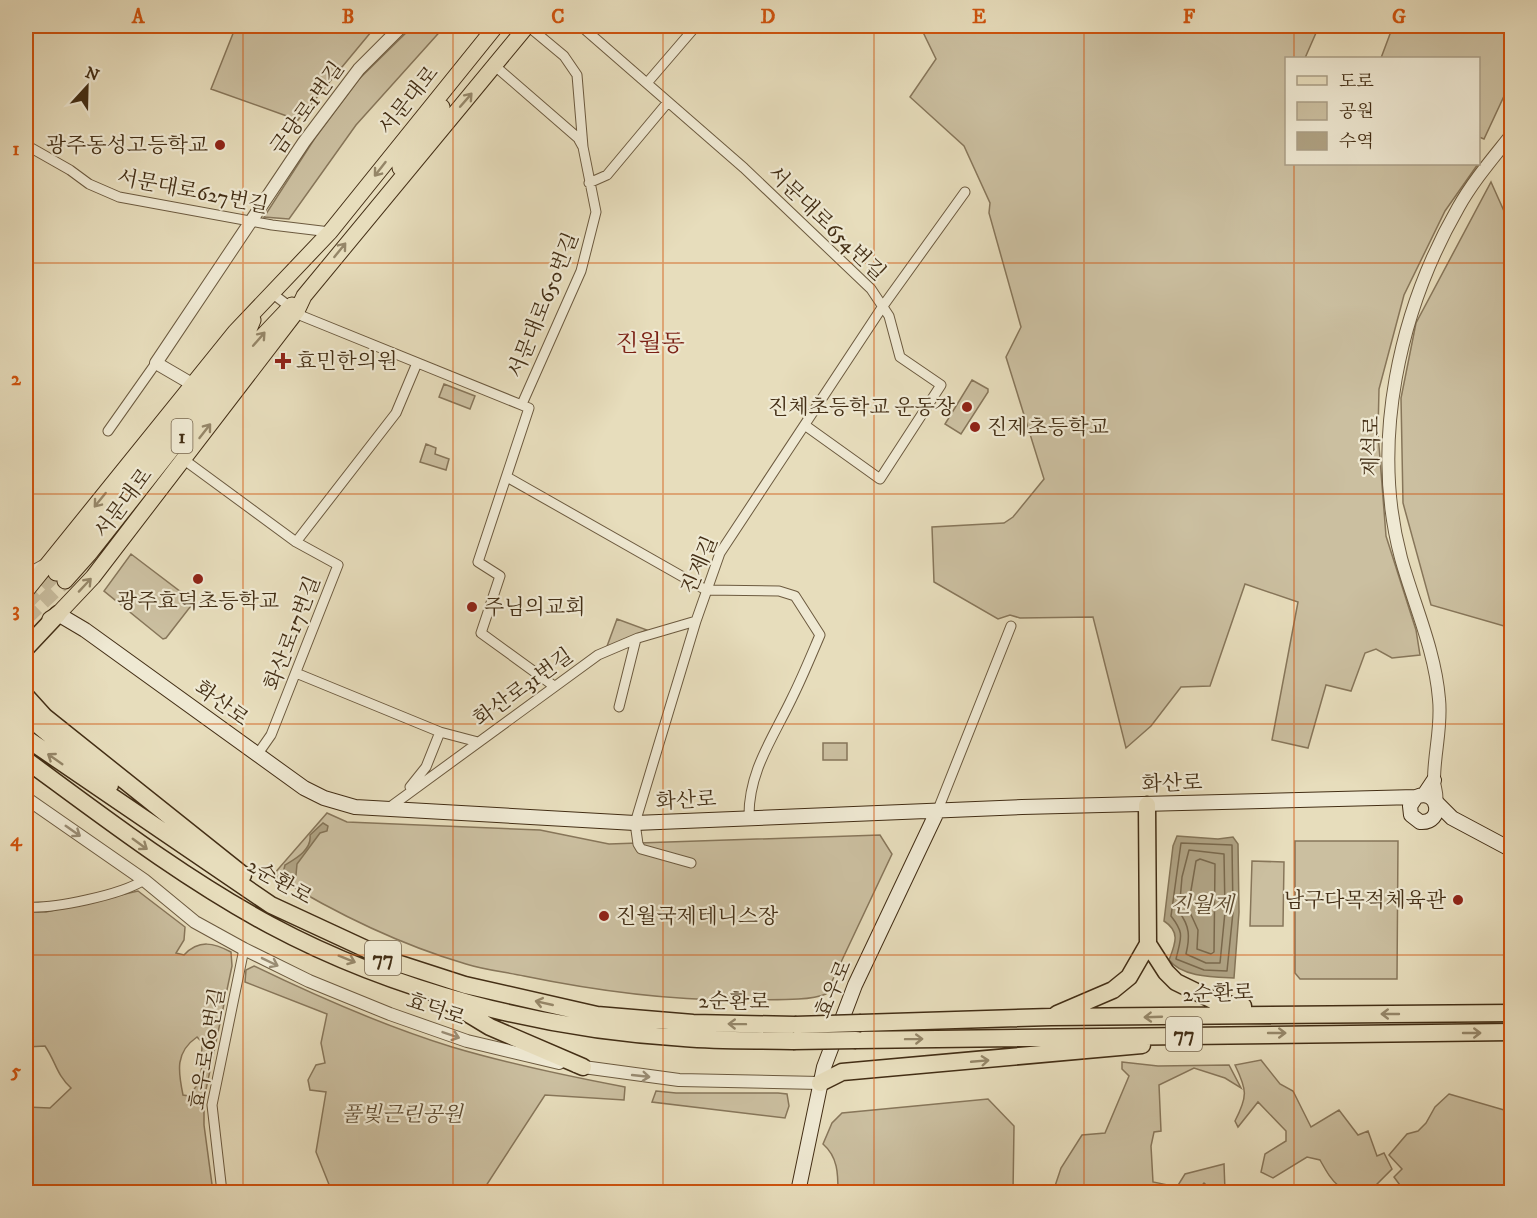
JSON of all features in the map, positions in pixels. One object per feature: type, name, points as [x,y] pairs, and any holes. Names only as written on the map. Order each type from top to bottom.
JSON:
[{"type":"highway","points":[[26,648],[58,614]]},
{"type":"highway","points":[[26,696],[32,713],[186,850]]},
{"type":"highway","points":[[32,713],[208,849],[333,936]]},
{"type":"highway","name":"2순환로","points":[[26,738],[186,850],[271,905],[333,936],[394,962],[465,985],[597,1015],[855,1040],[1512,1032]]},
{"type":"highway","name":"2순환로","points":[[26,760],[146,849],[271,925],[328,952],[428,990],[539,1019],[613,1031],[684,1038],[794,1033],[861,1023],[1051,1017],[1132,1018],[1300,1013],[1512,1013]]},
{"type":"highway","points":[[1147,805],[1149,946],[1166,972],[1176,982],[1220,1004],[1300,1013]]},
{"type":"highway","points":[[1051,1017],[1113,990],[1128,977],[1149,946]]},
{"type":"highway","points":[[428,990],[490,1026],[583,1067]]},
{"type":"highway","points":[[820,1083],[842,1072],[1036,1056],[1236,1034]]},
{"type":"main road","name":"서문대로","points":[[57,571],[192,384],[235,332],[330,232],[499,26]]},
{"type":"main road","points":[[400,177],[400,161],[499,26]]},
{"type":"main road","name":"서문대로","points":[[26,637],[58,614],[93,577],[304,296],[527,26]]},
{"type":"main road","name":"서문대로","points":[[57,571],[215,377],[248,332],[258,309]]},
{"type":"main road","name":"서문대로","points":[[26,591],[96,545],[254,345],[294,309]]},
{"type":"main road","name":"화산로","points":[[58,614],[85,630],[303,787],[324,798],[355,807],[635,823],[1357,796],[1421,801]]},
{"type":"main road","points":[[1434,780],[1421,801],[1416,820],[1430,821],[1493,841]]},
{"type":"main road","points":[[1421,801],[1436,815],[1430,821]]},
{"type":"main road","points":[[1421,801],[1512,850]]},
{"type":"main road","name":"효우로","points":[[798,1192],[820,1083],[855,985],[937,812]]},
{"type":"street","name":"금당로1번길","points":[[156,363],[253,222],[304,142],[352,78],[402,26]]},
{"type":"street","name":"서문대로650번길","points":[[522,404],[581,271],[596,212],[583,147],[579,81],[575,69],[564,56],[527,26]]},
{"type":"street","name":"서문대로654번길","points":[[581,26],[744,168],[871,288],[890,316],[900,357],[941,385],[880,480],[806,426]]},
{"type":"street","points":[[647,83],[696,26]]},
{"type":"street","points":[[495,66],[578,138],[583,147]]},
{"type":"street","points":[[590,183],[607,175],[668,102]]},
{"type":"street","name":"제석로","points":[[1434,780],[1440,727],[1439,698],[1432,655],[1394,531],[1389,466],[1393,390],[1409,322],[1446,231],[1471,187],[1512,134]]},
{"type":"street","name":"서문대로627번길","points":[[26,145],[70,170],[88,184],[119,197],[253,222],[330,232]]},
{"type":"street","name":"진제길","points":[[635,823],[696,621],[724,545],[806,426],[884,306],[965,192]]},
{"type":"street","points":[[273,294],[294,309],[417,363],[530,408],[478,562],[500,576],[481,633],[554,686]]},
{"type":"street","points":[[108,431],[156,363],[192,384]]},
{"type":"street","name":"화산로17번길","points":[[296,542],[396,413],[417,363]]},
{"type":"street","name":"화산로17번길","points":[[183,459],[296,542],[338,565],[271,735],[257,755]]},
{"type":"street","points":[[507,477],[706,590],[787,592],[795,596],[820,635],[792,699],[761,758],[748,798],[749,818]]},
{"type":"street","points":[[26,574],[57,571]]},
{"type":"street","name":"화산로31번길","points":[[386,810],[598,655],[636,639],[696,621]]},
{"type":"street","points":[[937,812],[1011,626]]},
{"type":"street","points":[[619,707],[636,639]]},
{"type":"street","points":[[296,673],[440,732],[478,742]]},
{"type":"street","points":[[401,798],[426,767],[440,732]]},
{"type":"street","name":"효덕로","points":[[26,798],[144,880],[195,922],[309,981],[456,1037],[583,1067],[679,1080],[820,1083]]},
{"type":"street","points":[[635,823],[641,849],[691,862]]},
{"type":"street","points":[[26,907],[51,906],[125,890],[144,880]]},
{"type":"street","name":"효우로60번길","points":[[222,1192],[212,1105],[244,949]]},
{"type":"green space","points":[[236,26],[376,26],[298,120],[211,89]]},
{"type":"green space","points":[[413,26],[445,26],[356,125],[289,219],[264,217],[315,138],[359,79]]},
{"type":"green space","points":[[920,26],[1319,26],[1305,57],[1285,57],[1285,165],[1477,165],[1445,211],[1404,295],[1379,389],[1378,433],[1386,536],[1416,630],[1420,655],[1392,658],[1376,649],[1365,653],[1351,691],[1326,685],[1308,748],[1272,740],[1298,602],[1245,584],[1210,686],[1181,687],[1151,726],[1126,748],[1093,617],[1020,618],[1010,615],[998,619],[934,582],[932,527],[1004,523],[1013,517],[1044,479],[1006,357],[1021,327],[989,213],[990,203],[964,146],[910,97],[936,59]]},
{"type":"green space","points":[[1393,26],[1488,26],[1511,36],[1511,81],[1484,139],[1480,137],[1480,57],[1381,57]]},
{"type":"green space","points":[[1491,182],[1512,229],[1511,628],[1431,605],[1403,503],[1401,398],[1416,323]]},
{"type":"green space","name":"진체초등학교 운동장","points":[[972,380],[988,389],[988,392],[961,434],[945,424]]},
{"type":"green space","points":[[444,384],[475,396],[470,409],[439,397]]},
{"type":"green space","points":[[426,444],[436,448],[435,454],[449,459],[446,470],[420,462]]},
{"type":"green space","points":[[131,554],[194,602],[166,638],[163,639],[104,591]]},
{"type":"green space","points":[[617,619],[647,630],[606,649]]},
{"type":"green space","points":[[823,743],[847,743],[847,760],[823,760]]},
{"type":"green space","name":"진월국제테니스장","points":[[327,813],[347,822],[540,830],[609,844],[880,835],[892,854],[826,994],[786,1000],[661,997],[579,986],[466,964],[416,947],[366,926],[273,875]]},
{"type":"green space","points":[[1295,841],[1398,841],[1397,979],[1300,979],[1295,973]]},
{"type":"green space","points":[[1252,861],[1284,862],[1283,926],[1250,926]]},
{"type":"green space","points":[[138,891],[185,927],[184,940],[176,953],[184,955],[195,947],[207,944],[219,946],[231,952],[232,966],[204,1099],[204,1125],[213,1192],[26,1192],[27,1107],[50,1108],[71,1088],[62,1078],[45,1046],[26,1047],[26,915],[28,911],[46,912]],"holes":[[[197,1037],[202,1042],[201,1080],[189,1096],[183,1095],[179,1070],[182,1056],[185,1049]]]},
{"type":"green space","name":"풀빛근린공원","points":[[254,966],[302,989],[427,1039],[516,1064],[625,1087],[624,1100],[545,1095],[482,1192],[332,1192],[316,1152],[326,1092],[310,1090],[308,1080],[316,1065],[325,1063],[321,1043],[327,1014],[245,982],[246,970]]},
{"type":"green space","points":[[1261,1060],[1280,1084],[1293,1091],[1311,1127],[1339,1110],[1358,1135],[1368,1131],[1377,1156],[1384,1153],[1392,1169],[1369,1192],[1351,1191],[1338,1186],[1320,1160],[1307,1157],[1273,1178],[1261,1172],[1265,1154],[1286,1141],[1286,1131],[1258,1102],[1238,1127],[1235,1121],[1244,1099],[1244,1087],[1235,1065]]},
{"type":"green space","points":[[1122,1062],[1158,1066],[1229,1065],[1241,1088],[1225,1078],[1194,1068],[1159,1085],[1161,1131],[1154,1132],[1151,1146],[1153,1182],[1177,1187],[1185,1174],[1224,1164],[1225,1191],[1214,1192],[1204,1183],[1196,1192],[1053,1192],[1061,1168],[1082,1135],[1105,1133],[1129,1076],[1122,1069]]},
{"type":"green space","points":[[656,1091],[787,1094],[789,1106],[785,1118],[652,1102]]},
{"type":"green space","points":[[1449,1094],[1504,1110],[1511,1109],[1511,1192],[1405,1192],[1394,1177],[1402,1169],[1389,1155],[1407,1134],[1418,1131],[1426,1123],[1435,1107]]},
{"type":"green space","points":[[988,1099],[1014,1126],[1013,1192],[838,1192],[834,1160],[823,1144],[832,1123],[842,1113]]},
{"type":"water","points":[[323,823],[328,826],[327,831],[320,833],[297,864],[296,875],[287,876],[283,873],[285,865],[306,850],[310,835]]},
{"type":"water","name":"진월제","points":[[1177,836],[1218,839],[1233,837],[1238,844],[1239,912],[1234,978],[1190,973],[1175,966],[1169,960],[1175,944],[1175,934],[1164,921],[1173,846]]},
{"type":"tunnel","points":[[26,603],[56,573]]},
{"type":"tunnel","points":[[26,618],[65,581]]},
{"type":"place","name":"광주동성고등학교","points":[[220,145]]},
{"type":"place","name":"효민한의원","points":[[283,361]]},
{"type":"place","name":"진체초등학교 운동장","points":[[967,407]]},
{"type":"place","name":"진제초등학교","points":[[975,427]]},
{"type":"place","name":"광주효덕초등학교","points":[[198,579]]},
{"type":"place","name":"주님의교회","points":[[472,607]]},
{"type":"place","name":"남구다목적체육관","points":[[1458,900]]},
{"type":"place","name":"진월국제테니스장","points":[[604,916]]},
{"type":"district","name":"진월동","points":[[650,343]]}]
